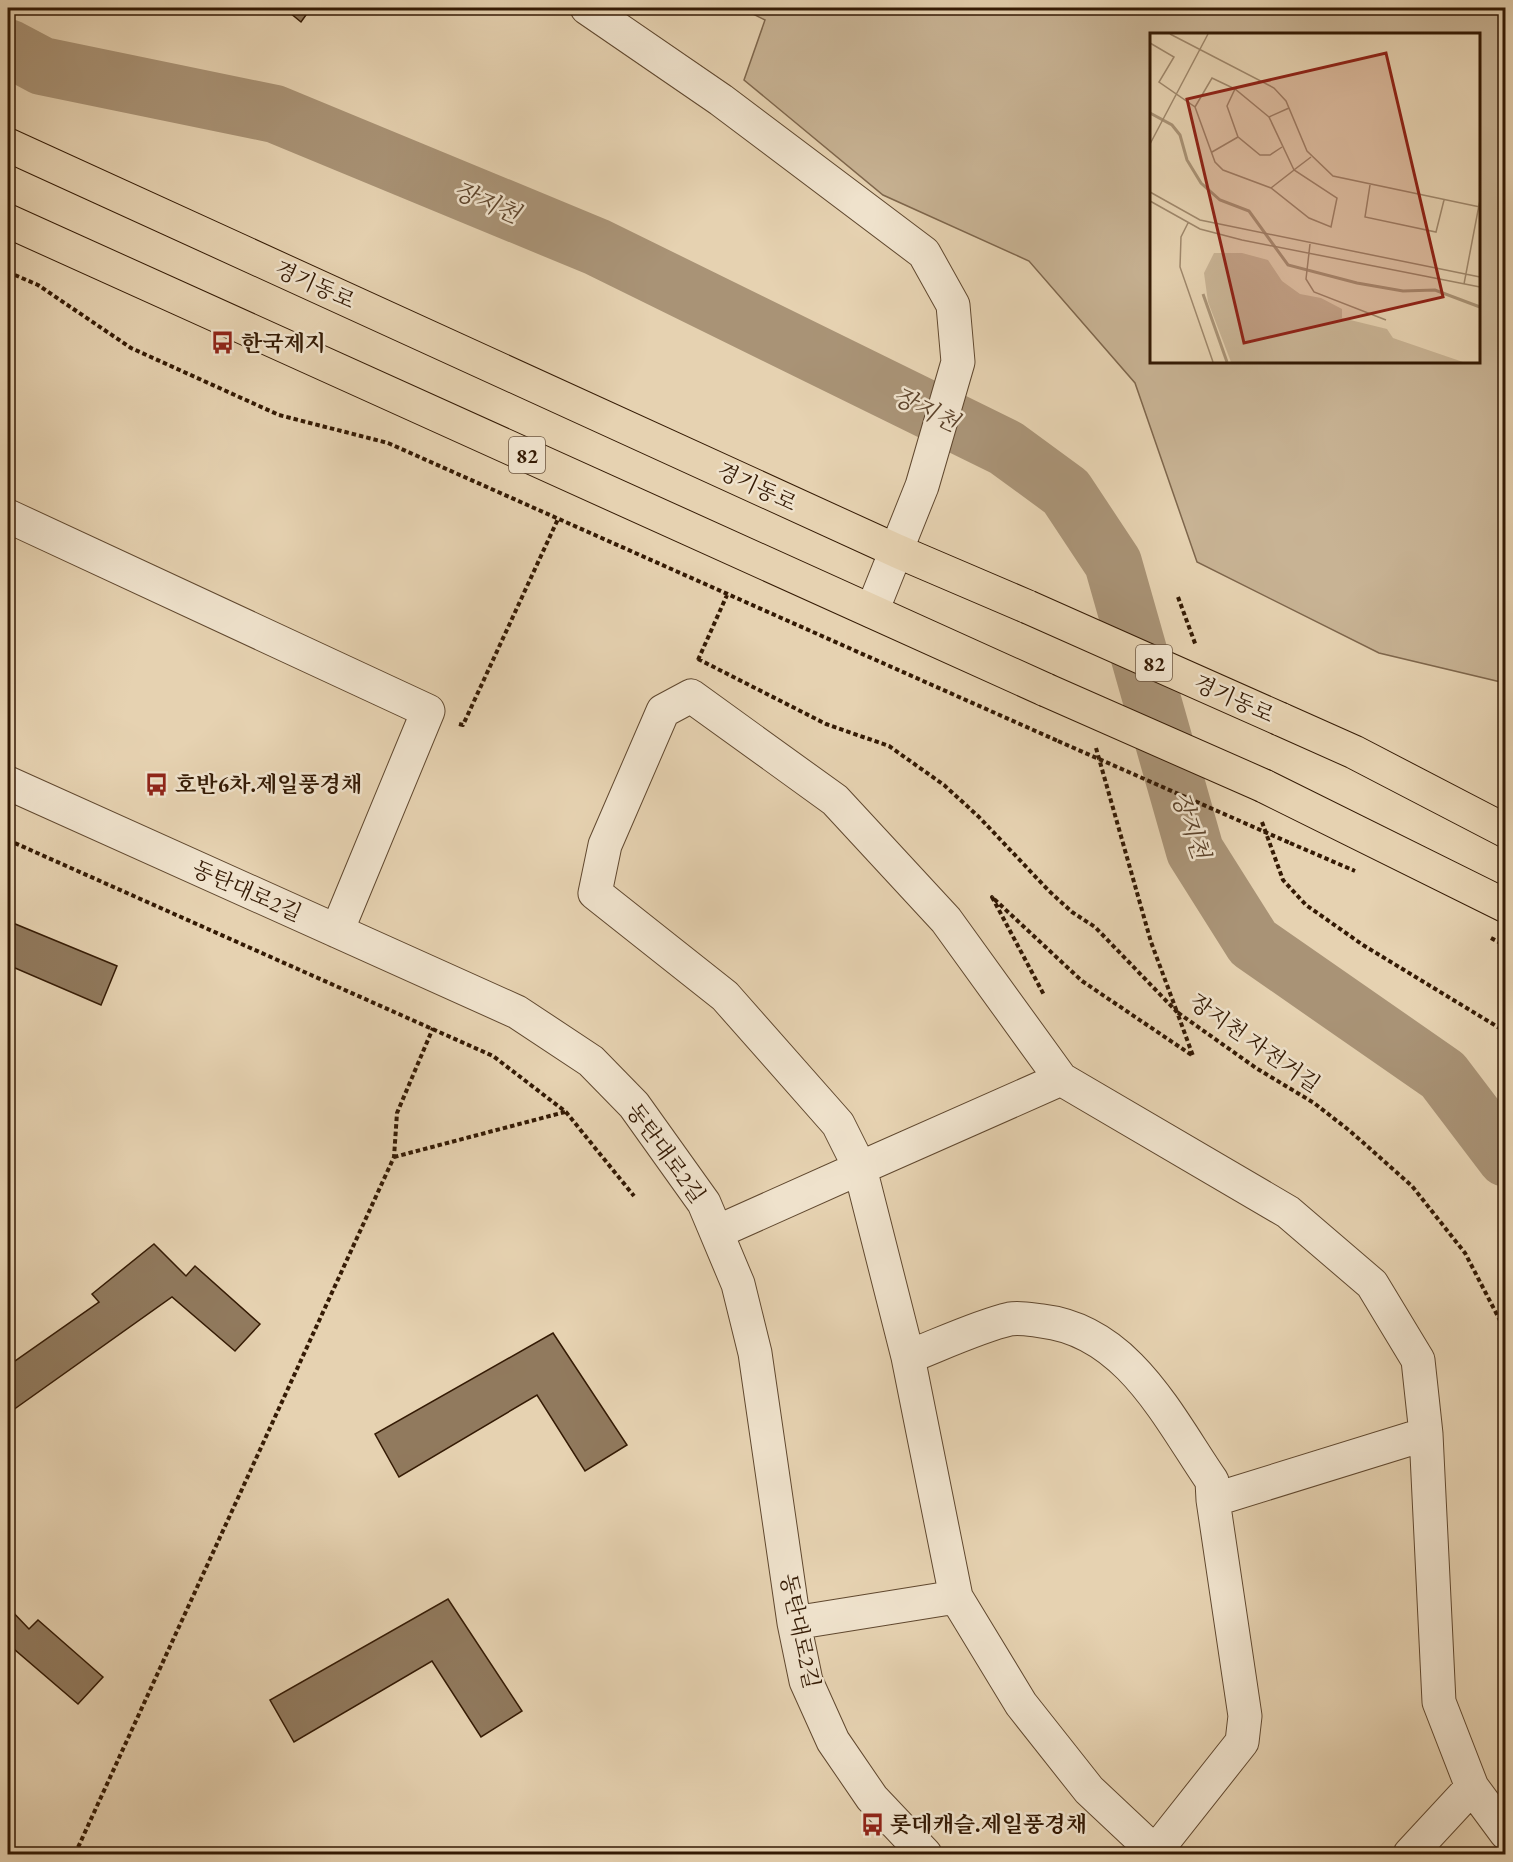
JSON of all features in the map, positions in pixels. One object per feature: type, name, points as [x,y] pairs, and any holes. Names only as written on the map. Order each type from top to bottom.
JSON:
[{"type":"main road","name":"경기동로","points":[[8,146],[897,551],[1353,752],[1506,831]]},
{"type":"main road","name":"82","points":[[8,220],[1046,690],[1264,786],[1506,906]]},
{"type":"street","points":[[587,8],[721,100],[924,253],[953,305],[958,362],[922,486],[872,611]]},
{"type":"street","points":[[8,516],[428,711],[337,931]]},
{"type":"street","points":[[908,1357],[1012,1318],[1050,1322],[1084,1332],[1116,1352],[1142,1378],[1212,1481],[1245,1716],[1242,1742],[1156,1853],[1089,1790],[1028,1712],[956,1597],[908,1357],[860,1168],[838,1124],[725,996],[595,893],[605,845],[663,711],[691,696],[835,800],[946,920],[1061,1079],[1288,1212],[1372,1284],[1418,1360],[1426,1434],[1439,1702],[1472,1786],[1506,1833]]},
{"type":"street","name":"동탄대로2길","points":[[8,783],[517,1012],[591,1061],[634,1105],[704,1203],[738,1284],[755,1353],[794,1623],[806,1681],[833,1741],[872,1798],[925,1854]]},
{"type":"street","points":[[717,1232],[1061,1079]]},
{"type":"street","points":[[1213,1500],[1426,1434]]},
{"type":"street","points":[[794,1623],[956,1597]]},
{"type":"street","points":[[1410,1854],[1472,1786]]},
{"type":"path","points":[[8,272],[38,285],[131,348],[279,415],[388,443],[1290,843]]},
{"type":"path","points":[[428,711],[463,725],[558,519]]},
{"type":"path","points":[[727,594],[698,659],[826,724],[889,746],[944,785],[979,817],[1049,891],[1072,912],[1095,927],[1177,1012],[1193,1056],[1082,981],[992,897],[1046,999]]},
{"type":"path","name":"장지천 자전거길","points":[[1094,741],[1151,942],[1177,1012],[1256,1068],[1323,1110],[1412,1186],[1465,1253],[1506,1332]]},
{"type":"path","points":[[8,840],[493,1056],[566,1112],[634,1196]]},
{"type":"path","points":[[75,1854],[394,1157],[397,1113],[433,1028]]},
{"type":"path","points":[[394,1157],[566,1112]]},
{"type":"shaded area","points":[[741,8],[1505,8],[1505,683],[1379,653],[1197,562],[1135,383],[1029,261],[883,195],[744,80],[765,20]]},
{"type":"building","points":[[284,8],[311,8],[301,22]]},
{"type":"building","points":[[8,921],[117,966],[101,1005],[8,965]]},
{"type":"building","points":[[154,1244],[186,1276],[195,1266],[260,1324],[235,1351],[172,1297],[13,1410],[8,1403],[8,1366],[99,1302],[92,1294]]},
{"type":"building","points":[[553,1333],[627,1445],[585,1471],[537,1395],[399,1477],[375,1434]]},
{"type":"building","points":[[448,1599],[522,1711],[481,1737],[432,1661],[294,1742],[270,1700]]},
{"type":"building","points":[[8,1607],[29,1629],[38,1620],[103,1677],[78,1704],[15,1650],[8,1655]]},
{"type":"waterway","name":"장지천","points":[[8,48],[42,66],[275,114],[597,247],[1006,448],[1066,492],[1113,563],[1195,851],[1253,943],[1443,1075],[1506,1158]]},
{"type":"place","name":"한국제지","points":[[223,343]]},
{"type":"place","name":"호반6차.제일풍경채","points":[[157,784]]},
{"type":"place","name":"롯데캐슬.제일풍경채","points":[[872,1824]]}]
